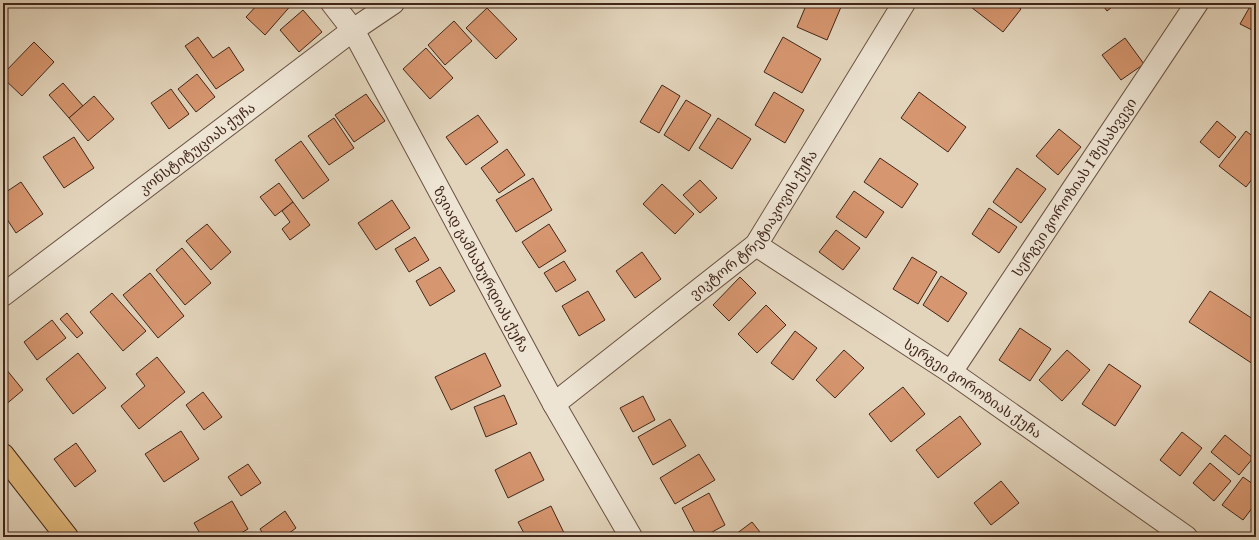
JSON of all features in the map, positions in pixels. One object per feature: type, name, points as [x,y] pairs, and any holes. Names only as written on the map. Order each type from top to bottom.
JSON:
[{"type":"main road","points":[[3,456],[66,537]]},
{"type":"street","name":"ზვიად გამსახურდიას ქუჩა","points":[[332,3],[353,30],[554,404],[631,537]]},
{"type":"street","name":"კონსტიტუციას ქუჩა","points":[[3,295],[353,30],[393,3]]},
{"type":"street","name":"ვიკტორ ტრეტიაკოვის ქუჩა","points":[[554,404],[756,245],[904,3]]},
{"type":"street","name":"სერგეი გოროზიას I შესახვევი","points":[[951,372],[1197,3]]},
{"type":"street","name":"სერგეი გოროზიას ქუჩა","points":[[756,245],[951,372],[1186,537]]},
{"type":"building","points":[[259,3],[293,3],[265,35],[246,17]]},
{"type":"building","points":[[807,3],[830,3],[841,7],[827,40],[797,27]]},
{"type":"building","points":[[974,3],[1013,3],[1021,9],[1003,32],[971,7]]},
{"type":"building","points":[[1101,3],[1117,3],[1107,11]]},
{"type":"building","points":[[1252,3],[1256,3],[1256,32],[1240,24]]},
{"type":"building","points":[[487,8],[517,39],[496,59],[466,28]]},
{"type":"building","points":[[303,10],[322,32],[299,52],[280,30]]},
{"type":"building","points":[[454,21],[472,41],[445,65],[428,45]]},
{"type":"building","points":[[198,37],[213,58],[229,47],[244,70],[216,89],[185,46]]},
{"type":"building","points":[[783,37],[821,59],[802,93],[764,72]]},
{"type":"building","points":[[1125,38],[1144,64],[1121,80],[1102,55]]},
{"type":"building","points":[[34,42],[54,62],[22,96],[3,78],[3,74]]},
{"type":"building","points":[[426,48],[453,78],[430,99],[403,69]]},
{"type":"building","points":[[197,74],[215,97],[196,112],[178,89]]},
{"type":"building","points":[[63,83],[83,106],[69,118],[49,95]]},
{"type":"building","points":[[662,85],[680,96],[659,133],[640,122]]},
{"type":"building","points":[[171,89],[189,114],[169,129],[151,103]]},
{"type":"building","points":[[774,92],[804,110],[785,143],[755,125]]},
{"type":"building","points":[[919,92],[966,127],[948,152],[901,118]]},
{"type":"building","points":[[366,94],[385,121],[354,142],[335,115]]},
{"type":"building","points":[[94,96],[114,119],[88,141],[69,118]]},
{"type":"building","points":[[686,100],[711,115],[689,151],[664,135]]},
{"type":"building","points":[[478,115],[498,142],[466,165],[446,137]]},
{"type":"building","points":[[334,118],[354,148],[329,165],[308,136]]},
{"type":"building","points":[[718,118],[751,139],[732,169],[699,148]]},
{"type":"building","points":[[1217,121],[1236,137],[1219,158],[1200,142]]},
{"type":"building","points":[[1059,129],[1081,147],[1058,175],[1036,156]]},
{"type":"building","points":[[1246,131],[1256,139],[1256,174],[1246,187],[1219,166]]},
{"type":"building","points":[[74,137],[94,168],[64,188],[43,157]]},
{"type":"building","points":[[301,141],[329,180],[303,199],[275,160]]},
{"type":"building","points":[[507,149],[525,175],[499,193],[481,168]]},
{"type":"building","points":[[880,158],[918,184],[902,208],[864,182]]},
{"type":"building","points":[[1017,168],[1046,189],[1021,223],[993,202]]},
{"type":"building","points":[[533,178],[552,210],[516,232],[496,200]]},
{"type":"building","points":[[700,180],[717,198],[700,213],[683,195]]},
{"type":"building","points":[[21,182],[43,214],[16,233],[3,213],[3,194]]},
{"type":"building","points":[[279,183],[293,202],[275,216],[260,197]]},
{"type":"building","points":[[662,184],[694,214],[675,234],[643,204]]},
{"type":"building","points":[[854,191],[884,212],[866,238],[836,217]]},
{"type":"building","points":[[392,200],[410,228],[376,250],[358,223]]},
{"type":"building","points":[[293,202],[310,225],[290,240],[282,229],[290,222],[282,211]]},
{"type":"building","points":[[989,208],[1017,227],[999,253],[972,234]]},
{"type":"building","points":[[207,224],[231,252],[211,270],[186,241]]},
{"type":"building","points":[[549,224],[566,251],[539,268],[522,242]]},
{"type":"building","points":[[836,230],[860,248],[843,270],[819,252]]},
{"type":"building","points":[[415,237],[429,260],[409,272],[395,249]]},
{"type":"building","points":[[182,248],[211,283],[185,305],[156,270]]},
{"type":"building","points":[[642,252],[661,279],[635,298],[616,271]]},
{"type":"building","points":[[912,257],[937,272],[918,304],[893,289]]},
{"type":"building","points":[[564,261],[576,280],[556,292],[544,273]]},
{"type":"building","points":[[440,267],[455,291],[430,306],[416,281]]},
{"type":"building","points":[[150,273],[184,316],[158,338],[123,295]]},
{"type":"building","points":[[941,276],[967,293],[948,322],[923,305]]},
{"type":"building","points":[[740,277],[756,293],[729,321],[713,305]]},
{"type":"building","points":[[588,291],[605,320],[579,336],[562,306]]},
{"type":"building","points":[[1210,291],[1256,321],[1256,366],[1189,322]]},
{"type":"building","points":[[112,293],[146,331],[123,351],[90,312]]},
{"type":"building","points":[[766,305],[786,325],[757,353],[738,334]]},
{"type":"building","points":[[67,313],[83,333],[77,338],[60,319]]},
{"type":"building","points":[[52,320],[66,338],[37,360],[24,342]]},
{"type":"building","points":[[1020,328],[1051,349],[1030,381],[999,360]]},
{"type":"building","points":[[795,331],[817,348],[793,380],[771,363]]},
{"type":"building","points":[[844,350],[864,368],[835,398],[816,380]]},
{"type":"building","points":[[1067,350],[1090,370],[1062,401],[1039,380]]},
{"type":"building","points":[[78,353],[106,388],[73,414],[46,379]]},
{"type":"building","points":[[485,353],[501,386],[451,410],[435,377]]},
{"type":"building","points":[[157,357],[185,392],[139,429],[121,406],[145,386],[136,374]]},
{"type":"building","points":[[1109,364],[1141,386],[1115,426],[1082,404]]},
{"type":"building","points":[[6,369],[23,390],[4,406],[3,372]]},
{"type":"building","points":[[903,387],[925,414],[891,442],[869,414]]},
{"type":"building","points":[[203,392],[222,417],[204,430],[186,405]]},
{"type":"building","points":[[504,395],[517,424],[486,437],[474,407]]},
{"type":"building","points":[[643,396],[655,420],[633,432],[620,408]]},
{"type":"building","points":[[960,416],[981,444],[938,478],[916,450]]},
{"type":"building","points":[[670,419],[686,446],[653,465],[638,437]]},
{"type":"building","points":[[181,431],[199,459],[164,482],[145,454]]},
{"type":"building","points":[[1182,432],[1202,448],[1180,476],[1160,460]]},
{"type":"building","points":[[1225,435],[1253,458],[1239,475],[1211,452]]},
{"type":"building","points":[[76,443],[96,471],[75,487],[54,459]]},
{"type":"building","points":[[530,452],[544,480],[508,498],[495,470]]},
{"type":"building","points":[[699,454],[715,480],[675,504],[660,478]]},
{"type":"building","points":[[1210,463],[1231,481],[1214,501],[1193,483]]},
{"type":"building","points":[[248,464],[261,483],[241,496],[228,477]]},
{"type":"building","points":[[1243,477],[1256,486],[1256,503],[1243,520],[1222,505]]},
{"type":"building","points":[[1001,481],[1019,503],[991,525],[974,503]]},
{"type":"building","points":[[709,493],[725,525],[703,537],[697,537],[682,508]]},
{"type":"building","points":[[232,501],[248,529],[234,537],[202,537],[194,523]]},
{"type":"building","points":[[551,506],[566,537],[526,537],[518,522]]},
{"type":"building","points":[[285,511],[296,528],[284,537],[265,537],[260,529]]},
{"type":"building","points":[[752,522],[764,537],[732,537]]}]
